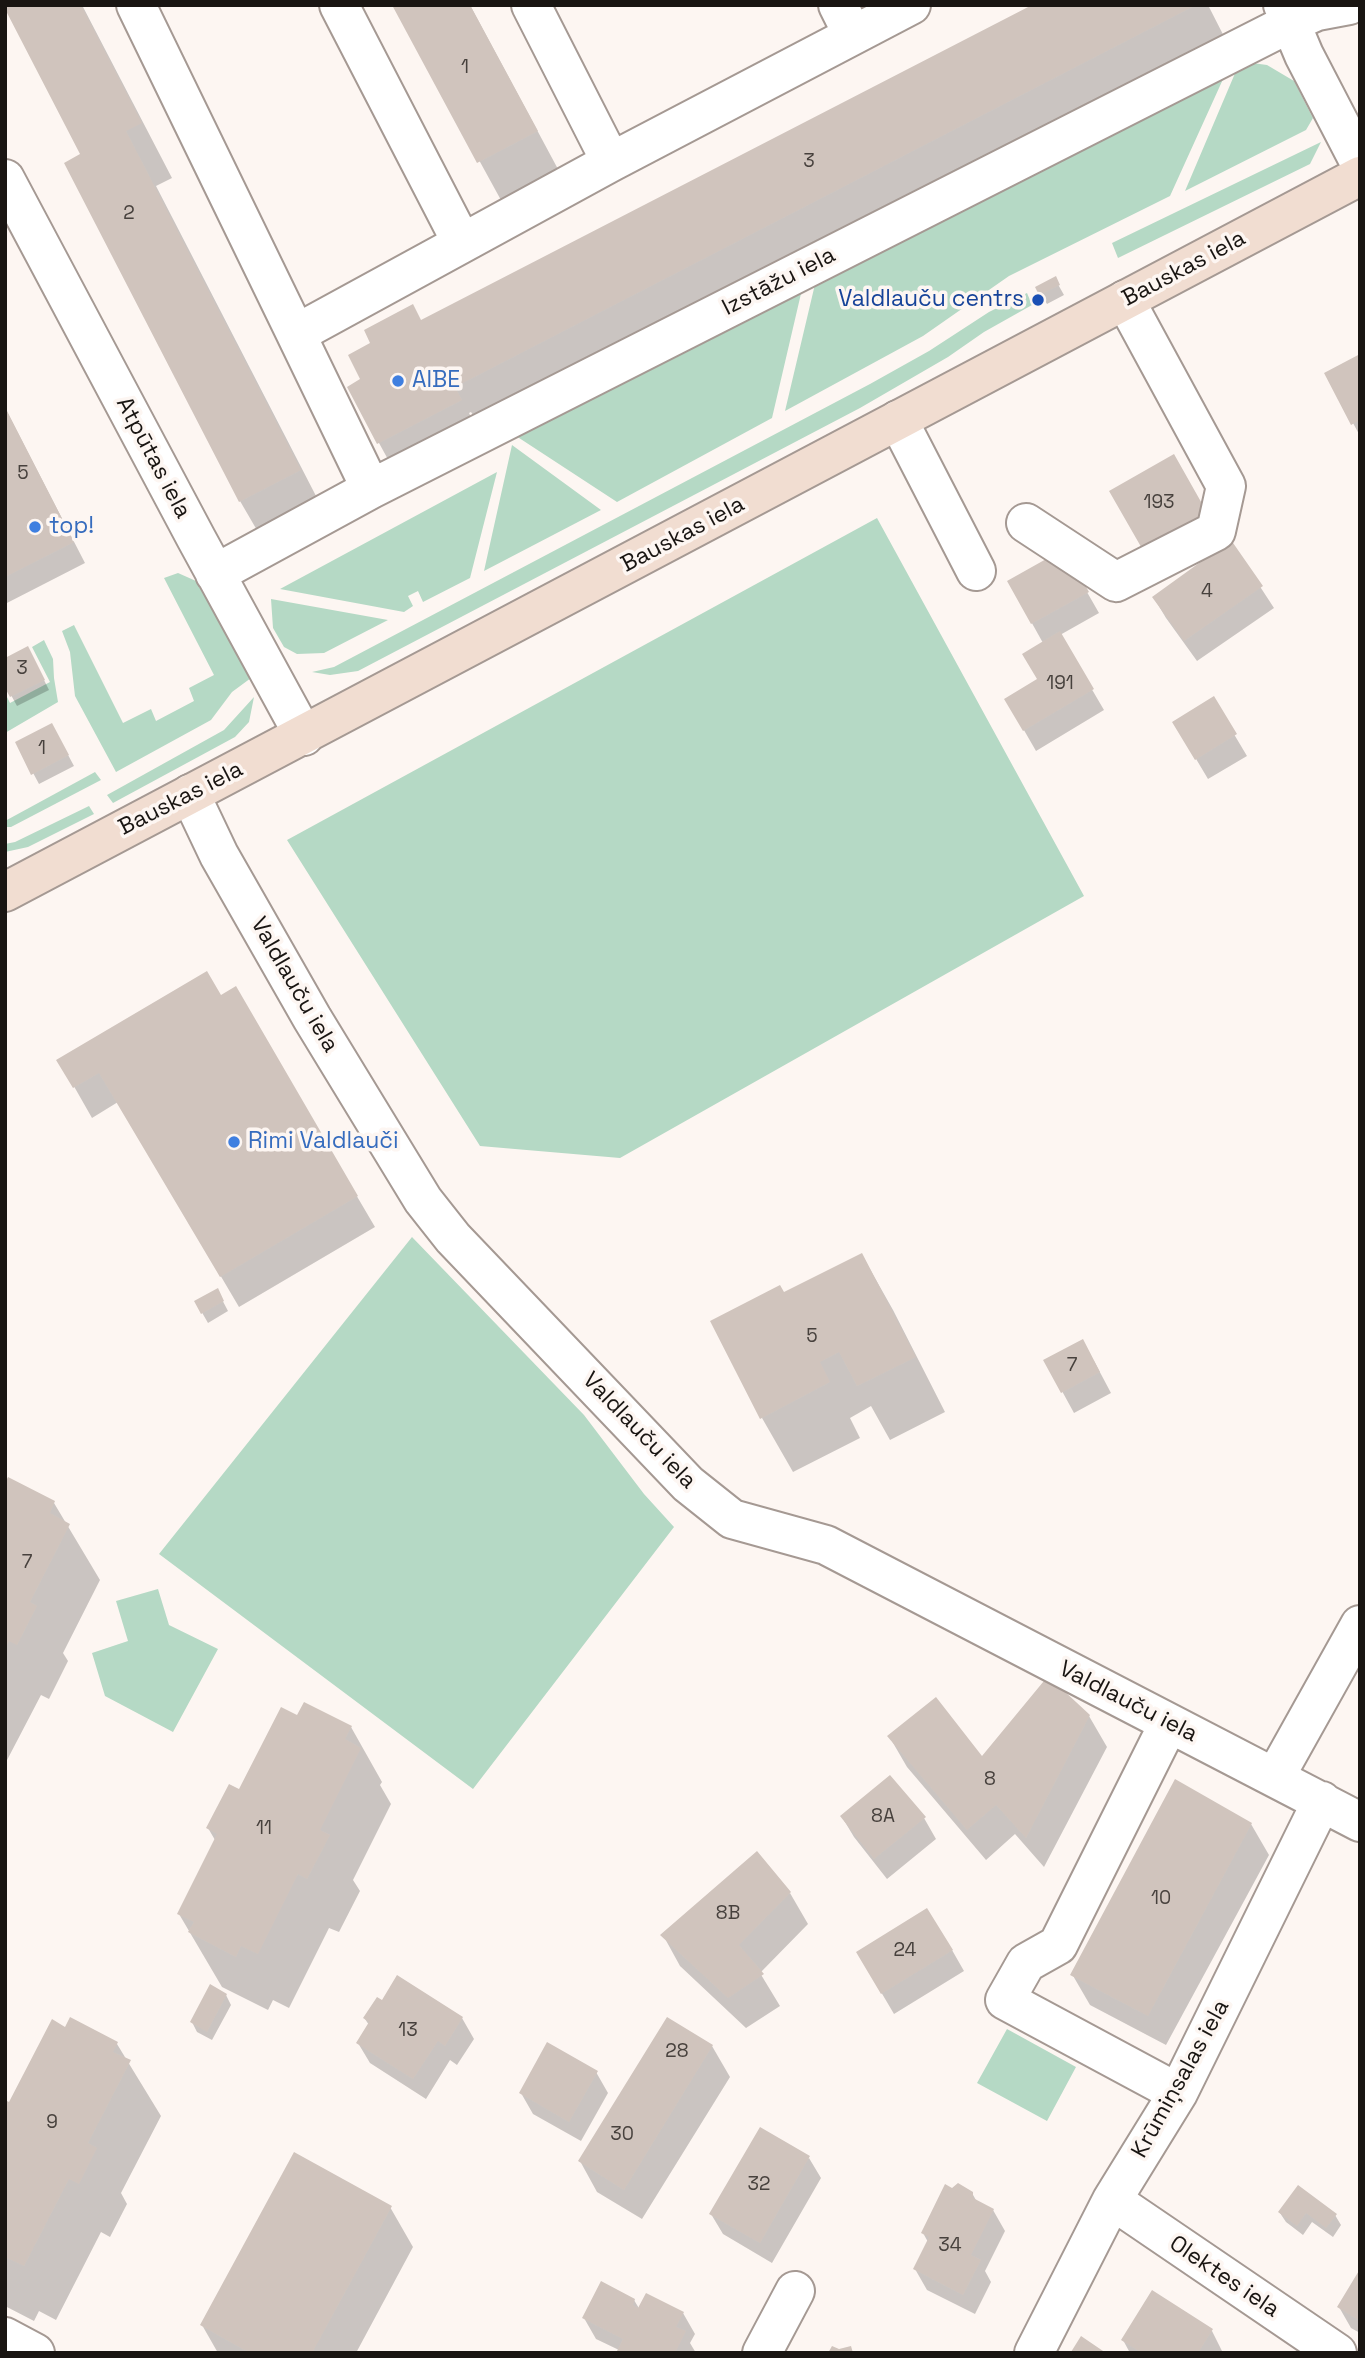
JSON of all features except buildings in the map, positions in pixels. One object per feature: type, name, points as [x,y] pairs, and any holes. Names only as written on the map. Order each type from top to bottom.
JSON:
[{"type":"main road","name":"Bauskas iela","points":[[5,892],[1360,176]]},
{"type":"street","points":[[136,5],[371,489]]},
{"type":"street","points":[[339,5],[462,243]]},
{"type":"street","points":[[531,5],[611,162]]},
{"type":"street","points":[[296,334],[611,162],[846,20],[911,5]]},
{"type":"street","name":"Izstāžu iela","points":[[215,574],[371,489],[1287,14],[1349,5]]},
{"type":"street","points":[[1287,14],[1360,163]]},
{"type":"street","name":"Atpūtas iela","points":[[5,179],[304,736]]},
{"type":"street","points":[[1026,523],[1116,582],[1216,531],[1226,486],[1125,300]]},
{"type":"street","points":[[898,420],[976,571]]},
{"type":"street","name":"Valdlauču iela","points":[[190,794],[219,855],[305,1006],[423,1200],[453,1238],[688,1484],[732,1519],[826,1545],[1360,1822]]},
{"type":"street","points":[[1275,1777],[1360,1625]]},
{"type":"street","points":[[1169,1723],[1058,1945],[1026,1963],[1005,2000],[1178,2092]]},
{"type":"street","name":"Krūmiņsalas iela","points":[[1034,2353],[1112,2200],[1178,2092],[1322,1801]]},
{"type":"street","name":"Olektes iela","points":[[1112,2200],[1337,2353]]},
{"type":"street","points":[[762,2353],[796,2291]]},
{"type":"street","points":[[5,2337],[35,2353]]},
{"type":"green space","points":[[1252,63],[1267,65],[1294,81],[1313,118],[1306,130],[1185,191],[1236,71]]},
{"type":"green space","points":[[1224,77],[1170,196],[1009,276],[923,336],[785,411],[816,280]]},
{"type":"green space","points":[[1321,142],[1310,164],[1118,258],[1112,243]]},
{"type":"green space","points":[[803,285],[772,418],[617,502],[513,434]]},
{"type":"green space","points":[[1027,293],[1032,305],[860,408],[358,671],[330,675],[312,672],[334,667],[870,384],[929,351],[989,312]]},
{"type":"green space","points":[[512,445],[601,510],[484,571]]},
{"type":"green space","points":[[497,472],[470,578],[423,602],[418,591],[408,596],[413,606],[404,612],[280,589]]},
{"type":"green space","points":[[877,518],[1084,896],[620,1158],[480,1146],[287,840]]},
{"type":"green space","points":[[178,573],[196,581],[251,678],[232,692],[211,720],[116,772],[75,696],[70,652],[62,631],[74,625],[123,723],[151,709],[156,721],[194,701],[189,688],[214,675],[164,578]]},
{"type":"green space","points":[[271,599],[388,620],[324,653],[297,654],[284,647],[273,628]]},
{"type":"green space","points":[[44,640],[53,659],[58,702],[5,733],[5,693],[10,703],[50,682],[32,647]]},
{"type":"green space","points":[[254,697],[249,722],[235,737],[113,803],[107,795],[224,730]]},
{"type":"green space","points":[[95,772],[101,780],[11,827],[5,827],[5,821]]},
{"type":"green space","points":[[89,806],[94,814],[28,847],[5,852],[5,844],[15,842]]},
{"type":"green space","points":[[412,1237],[584,1415],[644,1494],[674,1527],[473,1789],[159,1554]]},
{"type":"green space","points":[[158,1589],[169,1625],[218,1649],[173,1732],[105,1696],[92,1653],[128,1641],[116,1601]]},
{"type":"green space","points":[[1007,2029],[1076,2067],[1047,2121],[977,2083]]},
{"type":"place","name":"Valdlauču centrs","points":[[1038,300]]},
{"type":"place","name":"AIBE","points":[[398,381]]},
{"type":"place","name":"top!","points":[[35,527]]},
{"type":"place","name":"Rimi Valdlauči","points":[[234,1142]]}]
